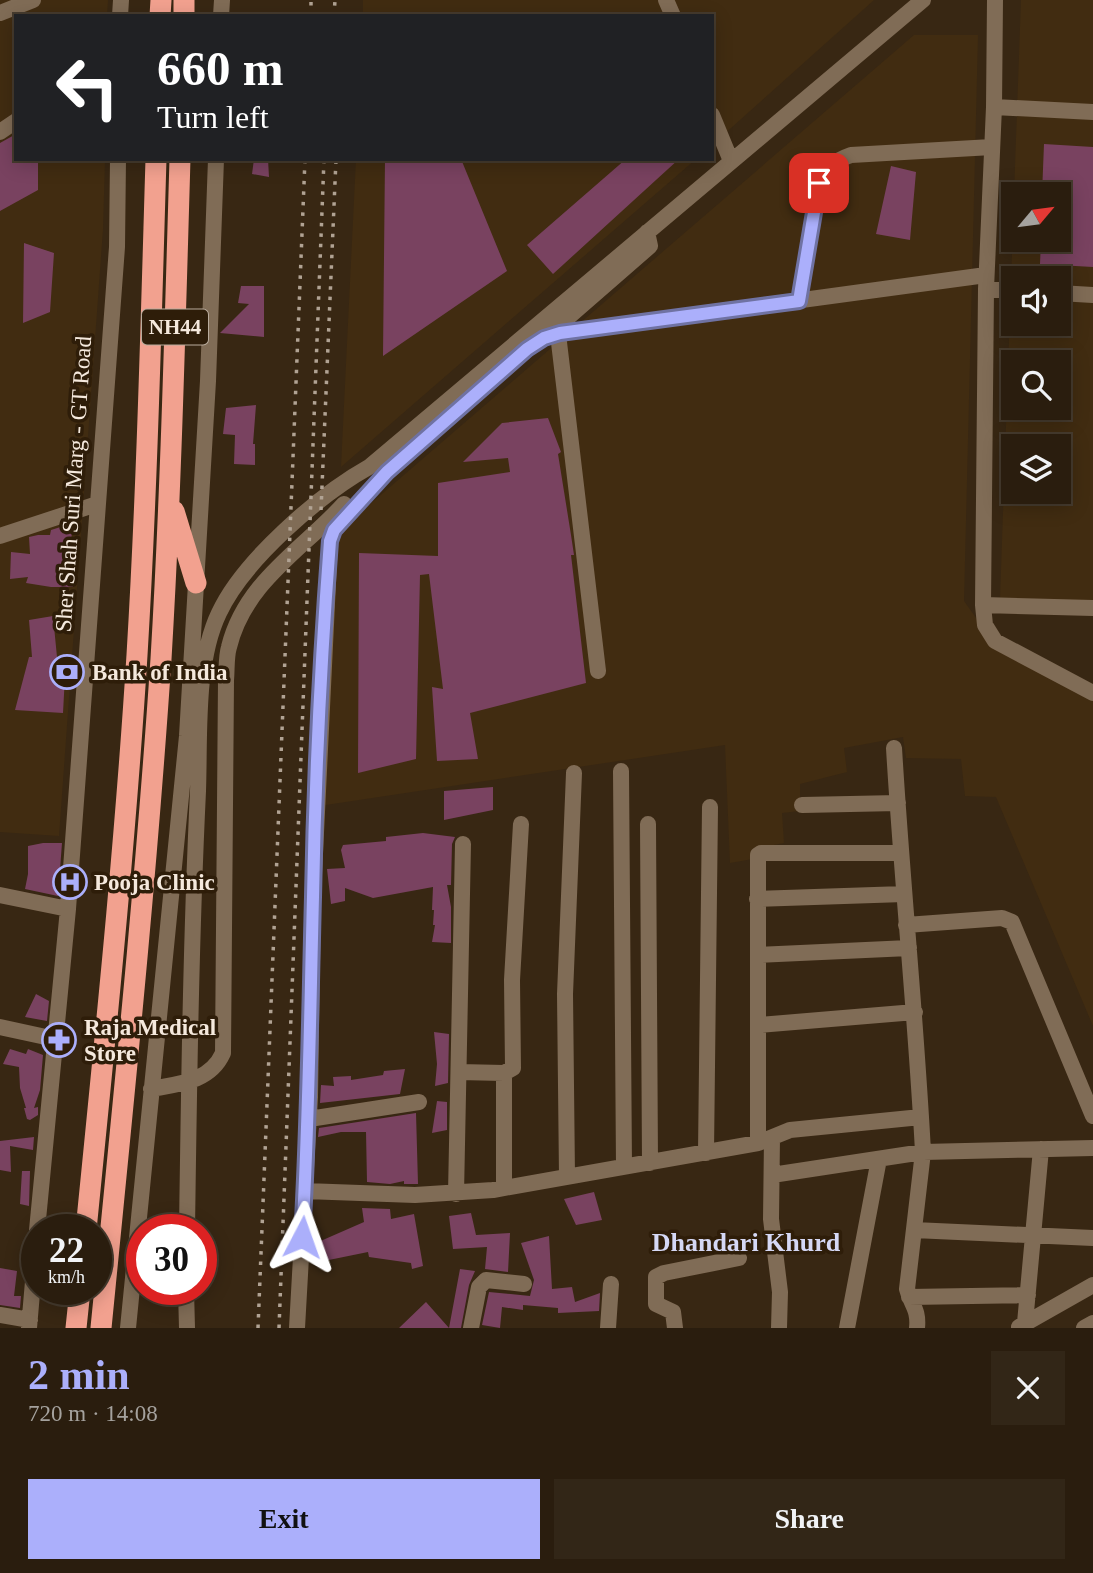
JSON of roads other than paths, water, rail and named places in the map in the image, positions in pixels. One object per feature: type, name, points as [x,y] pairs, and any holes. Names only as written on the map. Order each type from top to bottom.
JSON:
[{"type":"highway","name":"NH44","points":[[88,1214],[115,930],[136,658],[146,482],[156,161]]},
{"type":"highway","name":"NH44","points":[[101,1328],[161,658],[180,161]]},
{"type":"highway","points":[[169,495],[196,583]]},
{"type":"highway","points":[[76,1328],[78,1305]]},
{"type":"street","points":[[0,13],[33,0]]},
{"type":"street","points":[[187,1214],[195,849],[203,682],[209,642],[219,613],[234,587],[279,537],[330,491],[369,467],[923,0]]},
{"type":"street","points":[[995,0],[994,107],[986,282],[982,605],[985,625],[995,640],[1093,693]]},
{"type":"street","points":[[994,107],[1093,112]]},
{"type":"street","points":[[714,120],[731,161]]},
{"type":"street","points":[[799,301],[819,183],[836,160],[851,155],[992,147]]},
{"type":"street","name":"Sher Shah Suri Marg - GT Road","points":[[39,1214],[68,909],[117,247],[118,161]]},
{"type":"street","points":[[128,1328],[187,736],[208,382],[216,161]]},
{"type":"street","points":[[296,1328],[309,1119],[313,895],[330,541],[340,522],[387,472],[527,349],[551,336],[650,246],[647,232]]},
{"type":"street","points":[[551,336],[799,301],[986,282],[1001,287]]},
{"type":"street","points":[[1071,294],[1093,295]]},
{"type":"street","points":[[551,336],[598,671]]},
{"type":"street","points":[[151,1089],[202,1077],[218,1064],[223,1053],[227,831],[226,680],[228,650],[237,622],[253,595],[274,569],[340,508],[355,491],[369,467]]},
{"type":"street","points":[[0,536],[97,505]]},
{"type":"street","points":[[982,605],[1093,608]]},
{"type":"street","points":[[894,748],[923,1152],[907,1289],[916,1308],[917,1328]]},
{"type":"street","points":[[621,771],[624,1167]]},
{"type":"street","points":[[567,1176],[565,994],[574,773]]},
{"type":"street","points":[[802,805],[898,803]]},
{"type":"street","points":[[706,1153],[710,807]]},
{"type":"street","points":[[459,1072],[504,1073],[513,1068],[512,980],[521,824]]},
{"type":"street","points":[[648,824],[650,1163]]},
{"type":"street","points":[[456,1194],[463,844]]},
{"type":"street","points":[[779,1328],[780,1292],[771,1219],[772,1175],[765,1141],[758,955],[758,857],[761,853],[901,853]]},
{"type":"street","points":[[757,899],[904,894]]},
{"type":"street","points":[[0,895],[68,909]]},
{"type":"street","points":[[906,925],[1002,918],[1012,922],[1093,1116]]},
{"type":"street","points":[[758,955],[909,948]]},
{"type":"street","points":[[760,1025],[915,1012]]},
{"type":"street","points":[[0,1027],[55,1040]]},
{"type":"street","points":[[504,1073],[504,1188]]},
{"type":"street","points":[[309,1119],[419,1102]]},
{"type":"street","points":[[305,1191],[456,1194],[706,1153],[765,1141],[790,1130],[921,1117]]},
{"type":"street","points":[[772,1175],[923,1152],[1093,1148]]},
{"type":"street","points":[[1021,1326],[1028,1295],[1041,1149]]},
{"type":"street","points":[[847,1328],[879,1159]]},
{"type":"street","points":[[914,1230],[1093,1237]]},
{"type":"street","points":[[675,1328],[673,1312],[656,1304],[656,1277],[738,1258]]},
{"type":"street","points":[[471,1328],[482,1282],[486,1280],[524,1284]]},
{"type":"street","points":[[608,1328],[611,1284]]},
{"type":"street","points":[[1021,1326],[1093,1285]]},
{"type":"street","points":[[909,1297],[1028,1295]]},
{"type":"street","name":"Sher Shah Suri Marg - GT Road","points":[[30,1324],[31,1305]]},
{"type":"street","points":[[186,1305],[187,1328]]},
{"type":"street","points":[[0,1315],[30,1324]]},
{"type":"street","points":[[1084,1328],[1093,1323]]},
{"type":"railway","points":[[311,0],[311,14]]},
{"type":"railway","points":[[334,14],[335,0]]},
{"type":"railway","points":[[258,1328],[305,161]]},
{"type":"railway","points":[[279,1328],[324,161]]},
{"type":"railway","points":[[321,510],[336,161]]},
{"type":"place","name":"Bank of India","points":[[67,672]]},
{"type":"place","name":"Pooja Clinic","points":[[70,882]]},
{"type":"place","name":"Raja Medical Store","points":[[59,1040]]},
{"type":"district","name":"Dhandari Khurd","points":[[746,1242]]}]
